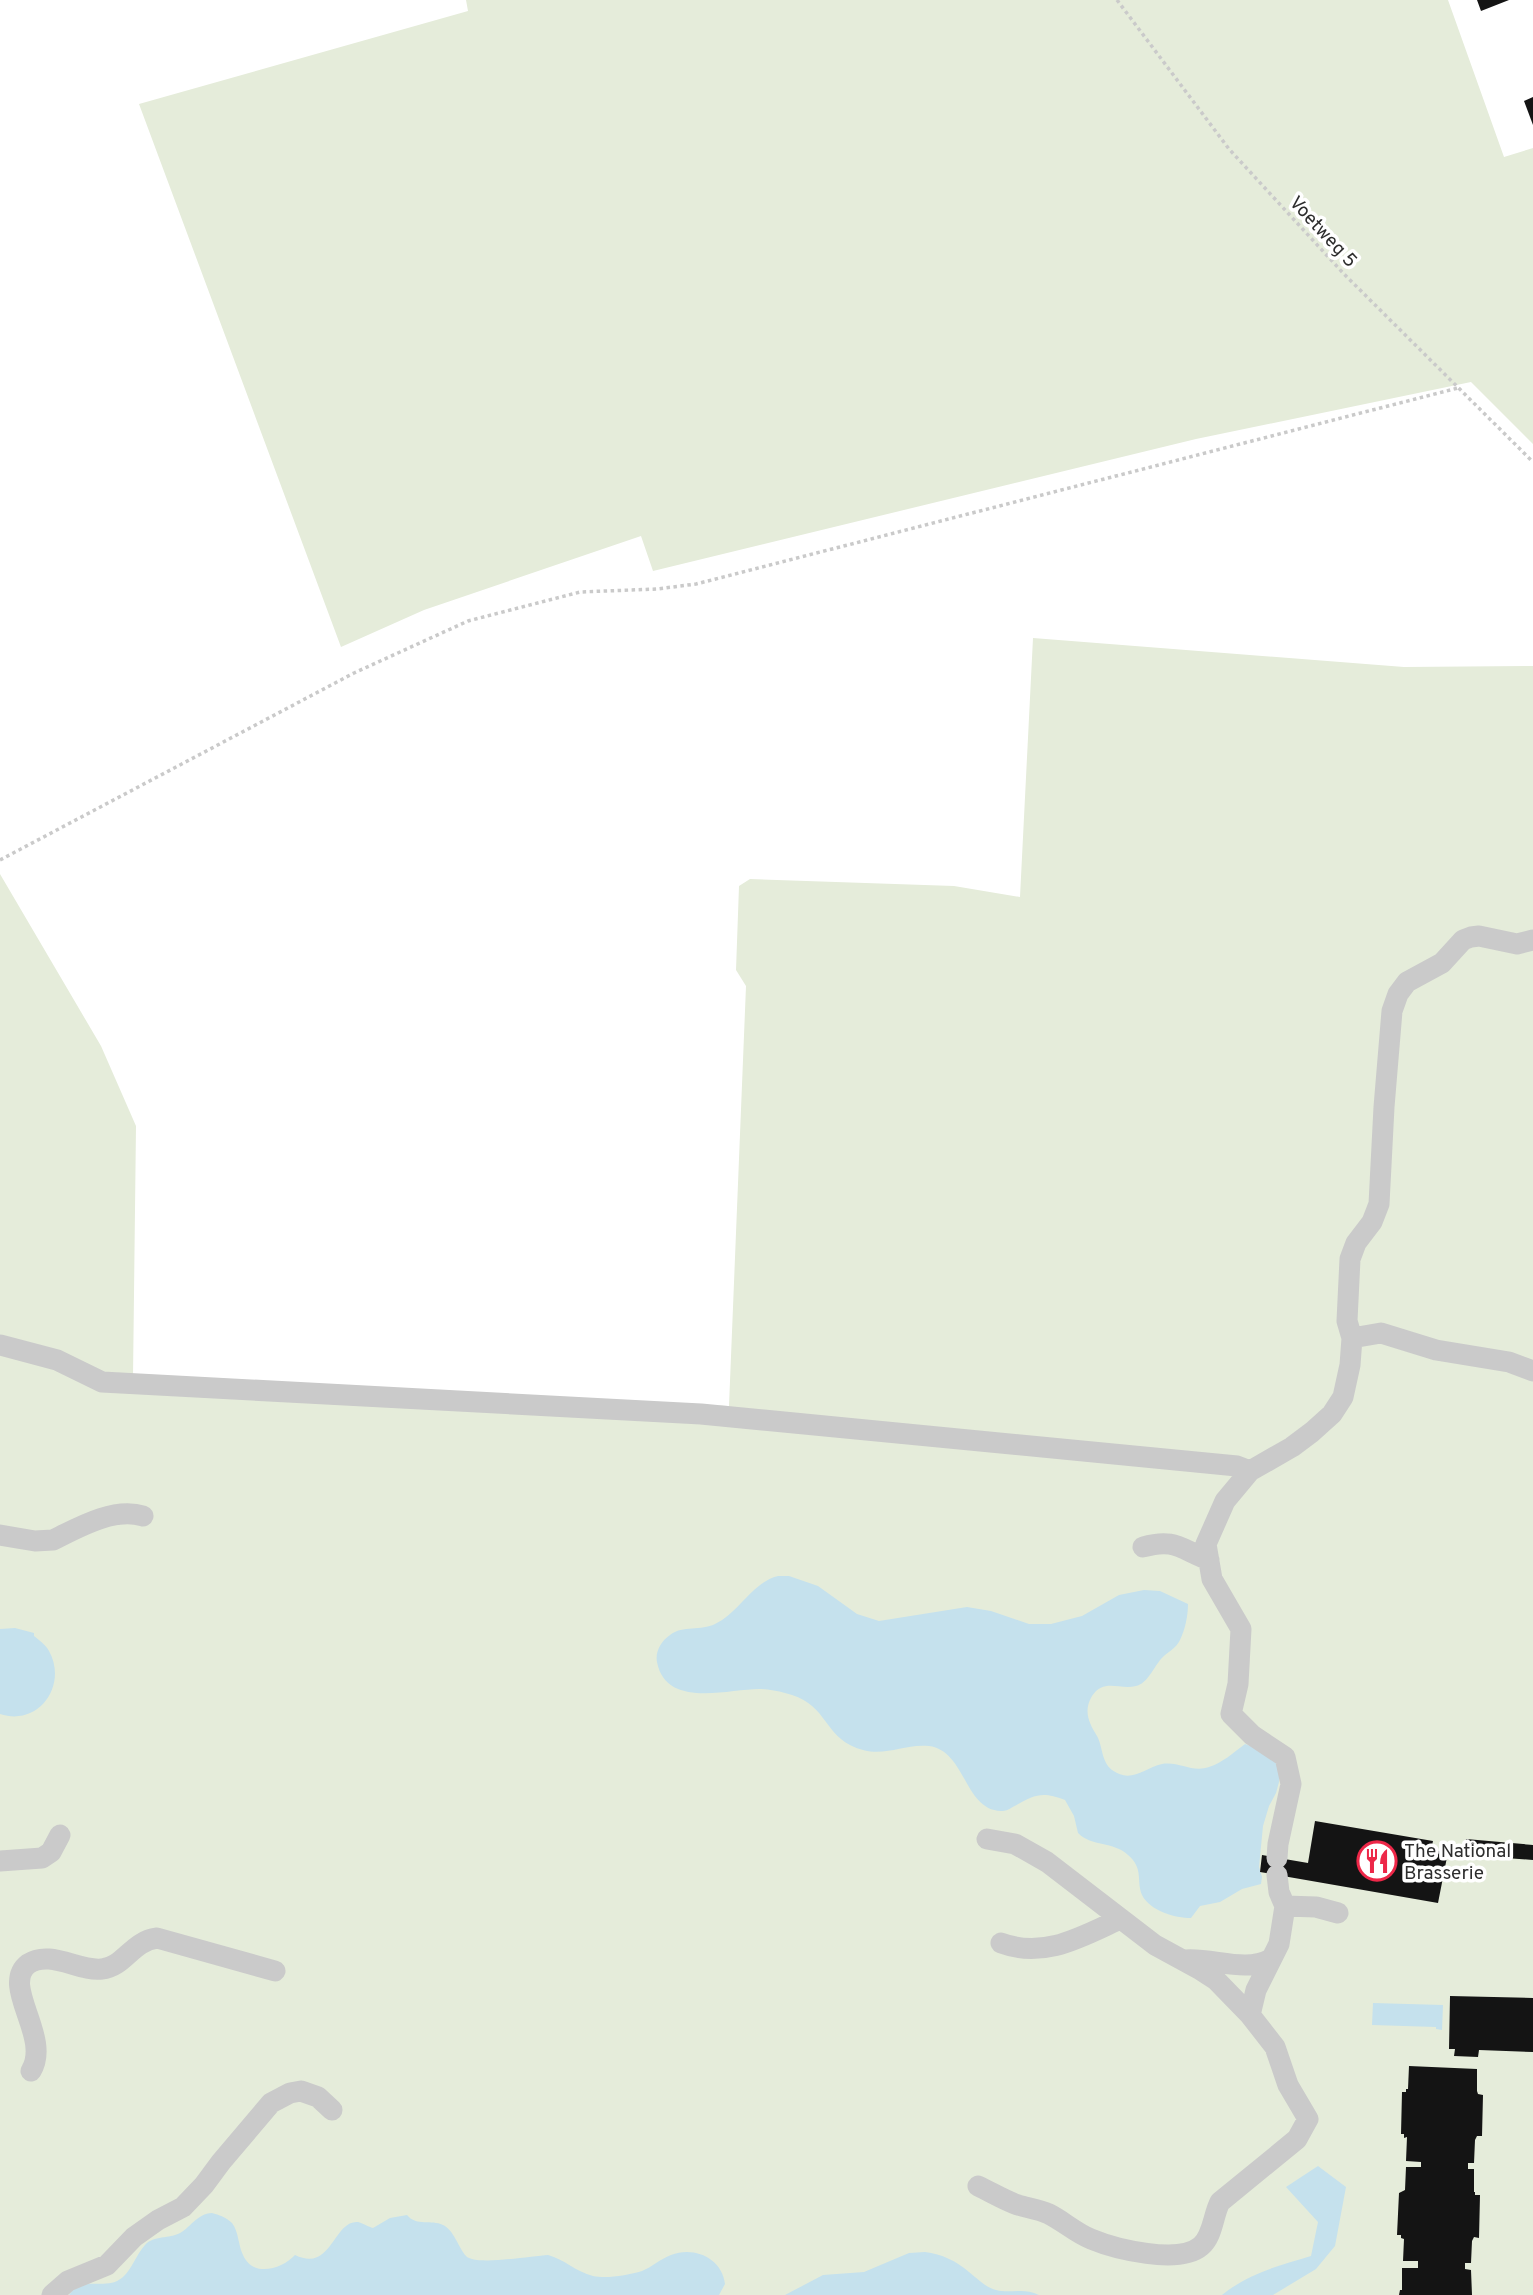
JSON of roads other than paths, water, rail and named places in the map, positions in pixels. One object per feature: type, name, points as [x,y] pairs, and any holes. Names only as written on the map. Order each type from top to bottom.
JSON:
[{"type":"lane","points":[[1250,2015],[1256,1990],[1282,1933],[1285,1906],[1279,1892],[1278,1844],[1292,1784],[1285,1757],[1252,1735],[1231,1714],[1238,1684],[1241,1629],[1212,1579],[1206,1544],[1224,1501],[1250,1471],[1292,1447],[1332,1414],[1343,1397],[1352,1338],[1347,1321],[1350,1259],[1356,1243],[1373,1222],[1379,1204],[1384,1107],[1394,1002],[1406,982],[1442,963],[1464,940],[1479,936],[1517,944],[1533,940]]},
{"type":"lane","points":[[1352,1338],[1381,1333],[1436,1350],[1510,1362],[1533,1371]]},
{"type":"lane","points":[[0,1345],[57,1360],[102,1382],[701,1414],[1237,1466],[1250,1471]]},
{"type":"lane","points":[[0,1535],[52,1540],[100,1519],[119,1514],[144,1516]]},
{"type":"lane","points":[[1143,1547],[1161,1542],[1173,1543],[1209,1560]]},
{"type":"lane","points":[[0,1861],[41,1858],[51,1852],[60,1835]]},
{"type":"lane","points":[[978,2186],[1016,2204],[1048,2213],[1088,2239],[1164,2255],[1185,2254],[1200,2247],[1208,2236],[1220,2202],[1297,2139],[1308,2119],[1288,2085],[1275,2047],[1250,2015],[1216,1980],[1155,1945],[1047,1862],[1015,1844],[987,1839]]},
{"type":"lane","points":[[1285,1906],[1316,1907],[1338,1913]]},
{"type":"lane","points":[[1001,1943],[1018,1949],[1035,1950],[1070,1942],[1120,1919]]},
{"type":"lane","points":[[31,2071],[37,2060],[37,2045],[18,1983],[22,1971],[32,1962],[48,1959],[83,1969],[106,1969],[127,1956],[138,1944],[158,1938],[275,1971]]},
{"type":"lane","points":[[1184,1960],[1254,1966],[1271,1959]]},
{"type":"lane","points":[[52,2295],[68,2281],[111,2263],[134,2237],[183,2207],[271,2104],[290,2093],[301,2091],[324,2101],[332,2110]]},
{"type":"water","points":[[778,1576],[789,1576],[818,1586],[857,1614],[879,1621],[967,1607],[991,1611],[1029,1624],[1051,1624],[1082,1616],[1119,1595],[1144,1590],[1160,1591],[1188,1604],[1180,1640],[1161,1659],[1147,1679],[1136,1686],[1102,1687],[1089,1701],[1088,1717],[1106,1762],[1112,1770],[1125,1776],[1162,1764],[1197,1769],[1209,1767],[1245,1744],[1264,1751],[1277,1764],[1279,1782],[1263,1826],[1259,1867],[1261,1884],[1242,1889],[1220,1902],[1200,1906],[1191,1918],[1163,1912],[1146,1901],[1142,1895],[1138,1870],[1128,1855],[1078,1833],[1074,1816],[1065,1800],[1043,1795],[1006,1811],[989,1808],[979,1801],[951,1758],[941,1750],[919,1746],[881,1752],[861,1750],[841,1739],[816,1710],[798,1697],[762,1689],[715,1693],[685,1691],[672,1686],[663,1677],[657,1654],[667,1637],[681,1630],[715,1624],[724,1619],[760,1585]]},
{"type":"water","points":[[15,1628],[34,1633],[46,1647],[54,1664],[55,1677],[52,1689],[38,1709],[14,1716],[0,1714],[0,1629]]},
{"type":"water","points":[[1373,2003],[1443,2005],[1442,2030],[1436,2027],[1372,2025]]},
{"type":"water","points":[[1318,2166],[1346,2187],[1335,2246],[1316,2269],[1273,2295],[1222,2295],[1253,2276],[1311,2256],[1318,2222],[1286,2187]]},
{"type":"water","points":[[212,2213],[232,2223],[243,2255],[254,2267],[260,2269],[283,2264],[295,2255],[307,2259],[317,2257],[325,2252],[350,2224],[358,2222],[373,2228],[390,2218],[407,2215],[415,2221],[438,2223],[447,2227],[466,2256],[471,2259],[548,2255],[587,2274],[605,2277],[642,2271],[671,2255],[689,2252],[706,2256],[713,2261],[719,2267],[725,2284],[719,2295],[69,2295],[82,2285],[110,2283],[123,2277],[149,2242],[180,2233],[198,2218]]},
{"type":"water","points":[[925,2252],[954,2261],[992,2289],[1028,2291],[1039,2295],[785,2295],[823,2275],[864,2272],[909,2253]]},
{"type":"place","name":"The National Brasserie","points":[[1377,1861]]}]
